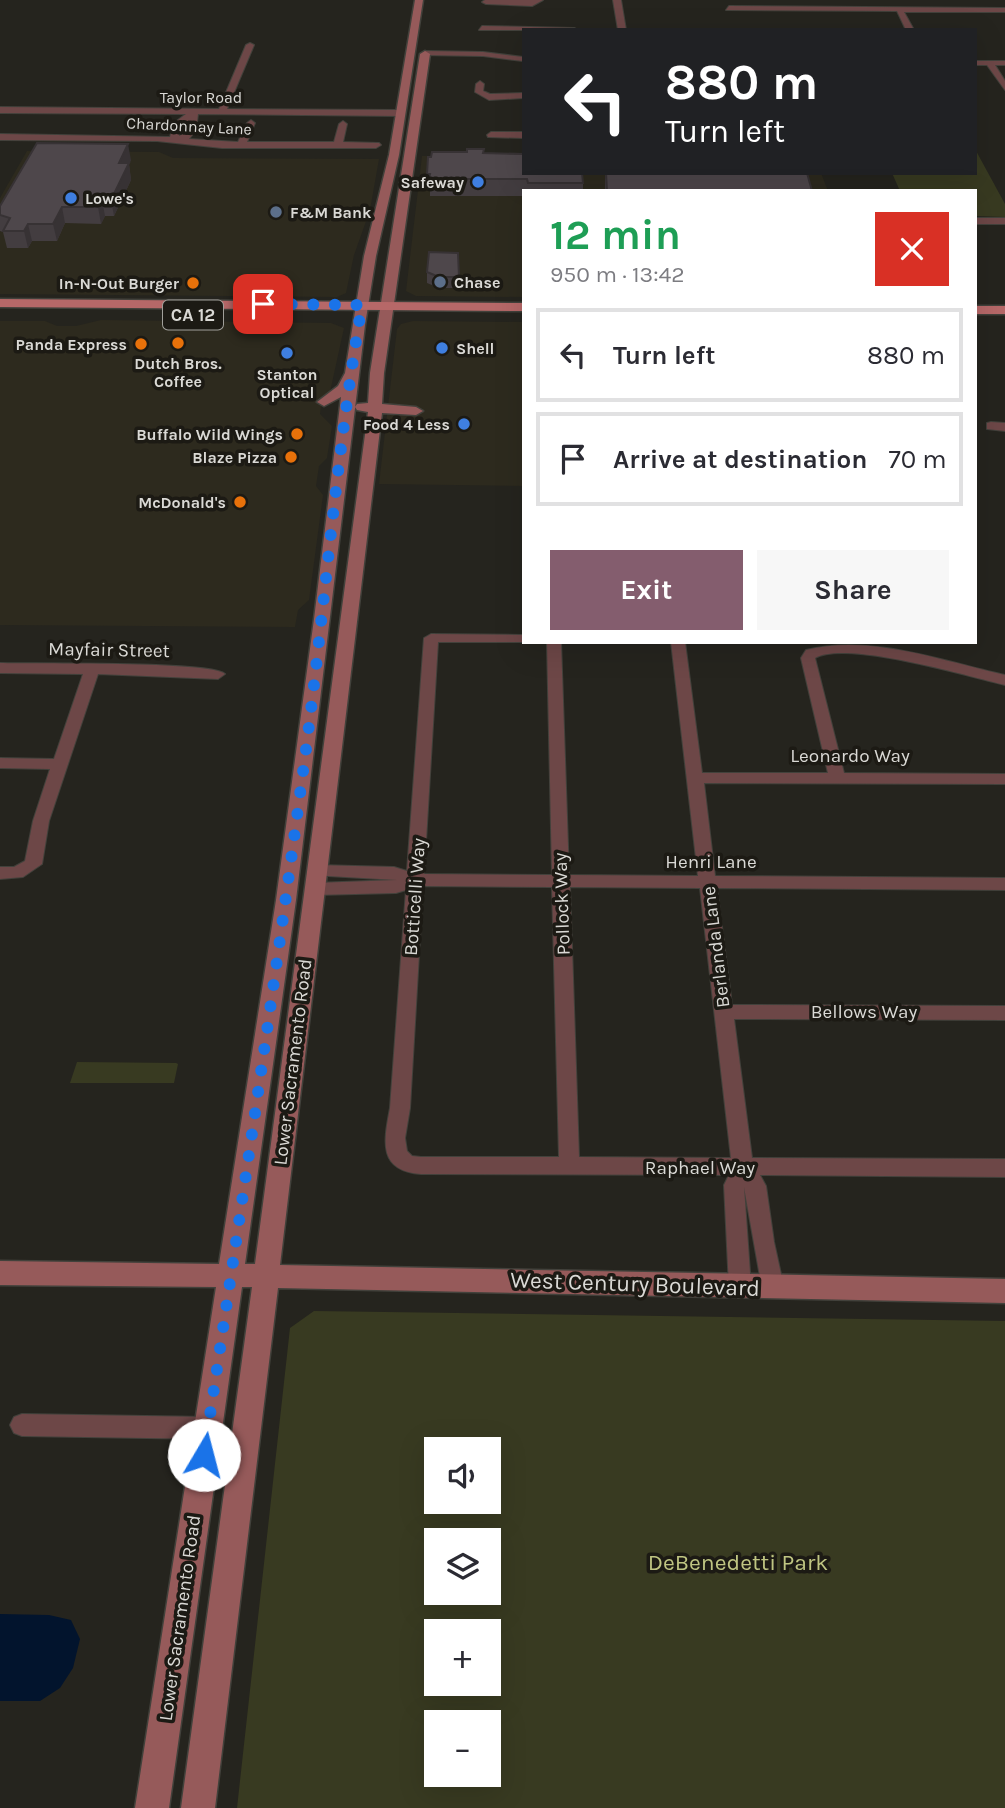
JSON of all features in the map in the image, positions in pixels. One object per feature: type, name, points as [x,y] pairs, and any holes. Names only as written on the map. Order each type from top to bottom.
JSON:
[{"type":"main road","name":"Lower Sacramento Road","points":[[152,1808],[284,913],[323,619],[337,475],[351,373],[401,113],[419,0]]},
{"type":"main road","points":[[428,21],[430,0]]},
{"type":"main road","name":"Lower Sacramento Road","points":[[198,1808],[386,311],[426,48]]},
{"type":"main road","points":[[401,113],[410,115],[409,123],[415,127]]},
{"type":"main road","name":"CA 12","points":[[0,303],[361,311]]},
{"type":"main road","name":"CA 12","points":[[0,313],[386,311],[522,307]]},
{"type":"main road","points":[[977,310],[1005,310]]},
{"type":"main road","name":"CA 12","points":[[386,311],[522,317]]},
{"type":"main road","points":[[977,320],[1005,321]]},
{"type":"main road","points":[[342,436],[341,425],[323,407],[344,388],[351,373],[358,381],[359,405],[375,410],[416,411]]},
{"type":"main road","points":[[320,475],[337,475]]},
{"type":"main road","name":"West Century Boulevard","points":[[0,1273],[265,1274],[773,1288],[1005,1291]]},
{"type":"street","points":[[486,2],[532,4],[539,0]]},
{"type":"street","points":[[617,0],[622,28]]},
{"type":"street","points":[[729,8],[794,4],[1005,10]]},
{"type":"street","points":[[899,9],[909,28]]},
{"type":"street","points":[[482,28],[522,29]]},
{"type":"street","points":[[222,111],[250,45]]},
{"type":"street","points":[[426,48],[522,59]]},
{"type":"street","points":[[977,63],[1005,63]]},
{"type":"street","points":[[989,63],[1005,88]]},
{"type":"street","points":[[480,84],[479,92],[486,96],[522,96]]},
{"type":"street","name":"Taylor Road","points":[[0,110],[401,113]]},
{"type":"street","points":[[192,113],[195,116],[195,126],[188,137],[179,140],[174,137],[178,130],[177,125],[192,113]]},
{"type":"street","points":[[241,145],[251,123]]},
{"type":"street","points":[[338,145],[343,124]]},
{"type":"street","points":[[178,130],[191,130]]},
{"type":"street","name":"Chardonnay Lane","points":[[0,137],[28,133],[119,133],[241,145],[376,145]]},
{"type":"street","points":[[491,135],[522,135]]},
{"type":"street","points":[[977,221],[1005,221]]},
{"type":"street","points":[[991,426],[1005,427]]},
{"type":"street","name":"Botticelli Way","points":[[398,1156],[394,1145],[400,1108],[431,638],[522,639]]},
{"type":"street","name":"Pollock Way","points":[[554,644],[569,1167]]},
{"type":"street","name":"Berlanda Lane","points":[[678,644],[743,1168],[756,1186],[763,1242],[773,1288]]},
{"type":"street","points":[[837,777],[808,658],[811,653],[832,649],[870,652],[1005,680]]},
{"type":"street","name":"Mayfair Street","points":[[0,668],[218,674]]},
{"type":"street","points":[[0,873],[17,873],[33,864],[41,821],[92,669]]},
{"type":"street","points":[[0,763],[60,764]]},
{"type":"street","name":"Leonardo Way","points":[[695,778],[1005,779]]},
{"type":"street","name":"Henri Lane","points":[[316,880],[396,887],[416,880],[1005,884]]},
{"type":"street","name":"Bellows Way","points":[[724,1012],[1005,1013]]},
{"type":"street","name":"Raphael Way","points":[[398,1156],[406,1163],[436,1166],[1005,1168]]},
{"type":"street","name":"Berlanda Lane","points":[[740,1287],[734,1185],[743,1168]]},
{"type":"street","points":[[22,1425],[208,1428]]},
{"type":"shaded area","points":[[27,151],[159,152],[173,158],[379,159],[370,210],[354,255],[346,293],[337,297],[0,294],[0,198]]},
{"type":"shaded area","points":[[422,156],[522,157],[522,175],[822,175],[827,189],[522,189],[522,297],[416,296],[406,291]]},
{"type":"shaded area","points":[[101,320],[331,323],[344,328],[330,392],[322,398],[320,414],[332,426],[327,458],[319,466],[316,486],[323,495],[309,600],[298,610],[295,627],[0,625],[0,321],[45,321],[57,326],[76,326]]},
{"type":"shaded area","points":[[413,321],[522,322],[522,486],[379,484],[397,329],[401,324]]},
{"type":"green space","points":[[977,153],[1005,204],[1005,217],[977,216],[977,189],[899,189],[893,175],[977,175]]},
{"type":"green space","points":[[77,1062],[178,1064],[174,1083],[70,1083]]},
{"type":"green space","name":"DeBenedetti Park","points":[[314,1311],[1005,1321],[1005,1808],[237,1808],[290,1328]]},
{"type":"water","points":[[0,1614],[49,1615],[71,1620],[80,1639],[73,1668],[60,1688],[40,1701],[0,1701]]},
{"type":"building","name":"Lowe's","points":[[37,143],[128,144],[119,163],[129,163],[111,200],[102,200],[98,207],[62,207],[53,224],[28,224],[24,231],[3,231],[10,218],[0,215],[0,206]]},
{"type":"building","points":[[467,149],[484,149],[483,153],[522,154],[522,175],[582,175],[583,183],[528,183],[527,179],[429,179],[428,157],[431,157],[432,152],[467,152]]},
{"type":"building","points":[[606,175],[808,175],[811,189],[607,189]]},
{"type":"building","points":[[429,252],[458,253],[459,277],[439,277],[427,272]]},
{"type":"place","name":"Safeway","points":[[478,182]]},
{"type":"place","name":"Lowe's","points":[[71,198]]},
{"type":"place","name":"F&M Bank","points":[[276,212]]},
{"type":"place","name":"Chase","points":[[440,282]]},
{"type":"place","name":"In-N-Out Burger","points":[[193,283]]},
{"type":"place","name":"Dutch Bros. Coffee","points":[[178,343]]},
{"type":"place","name":"Panda Express","points":[[141,344]]},
{"type":"place","name":"Shell","points":[[442,348]]},
{"type":"place","name":"Stanton Optical","points":[[287,353]]},
{"type":"place","name":"Food 4 Less","points":[[464,424]]},
{"type":"place","name":"Buffalo Wild Wings","points":[[297,434]]},
{"type":"place","name":"Blaze Pizza","points":[[291,457]]},
{"type":"place","name":"McDonald's","points":[[240,502]]},
{"type":"route","points":[[204,1455],[286,900],[323,619],[338,464],[362,305],[263,304]]}]
